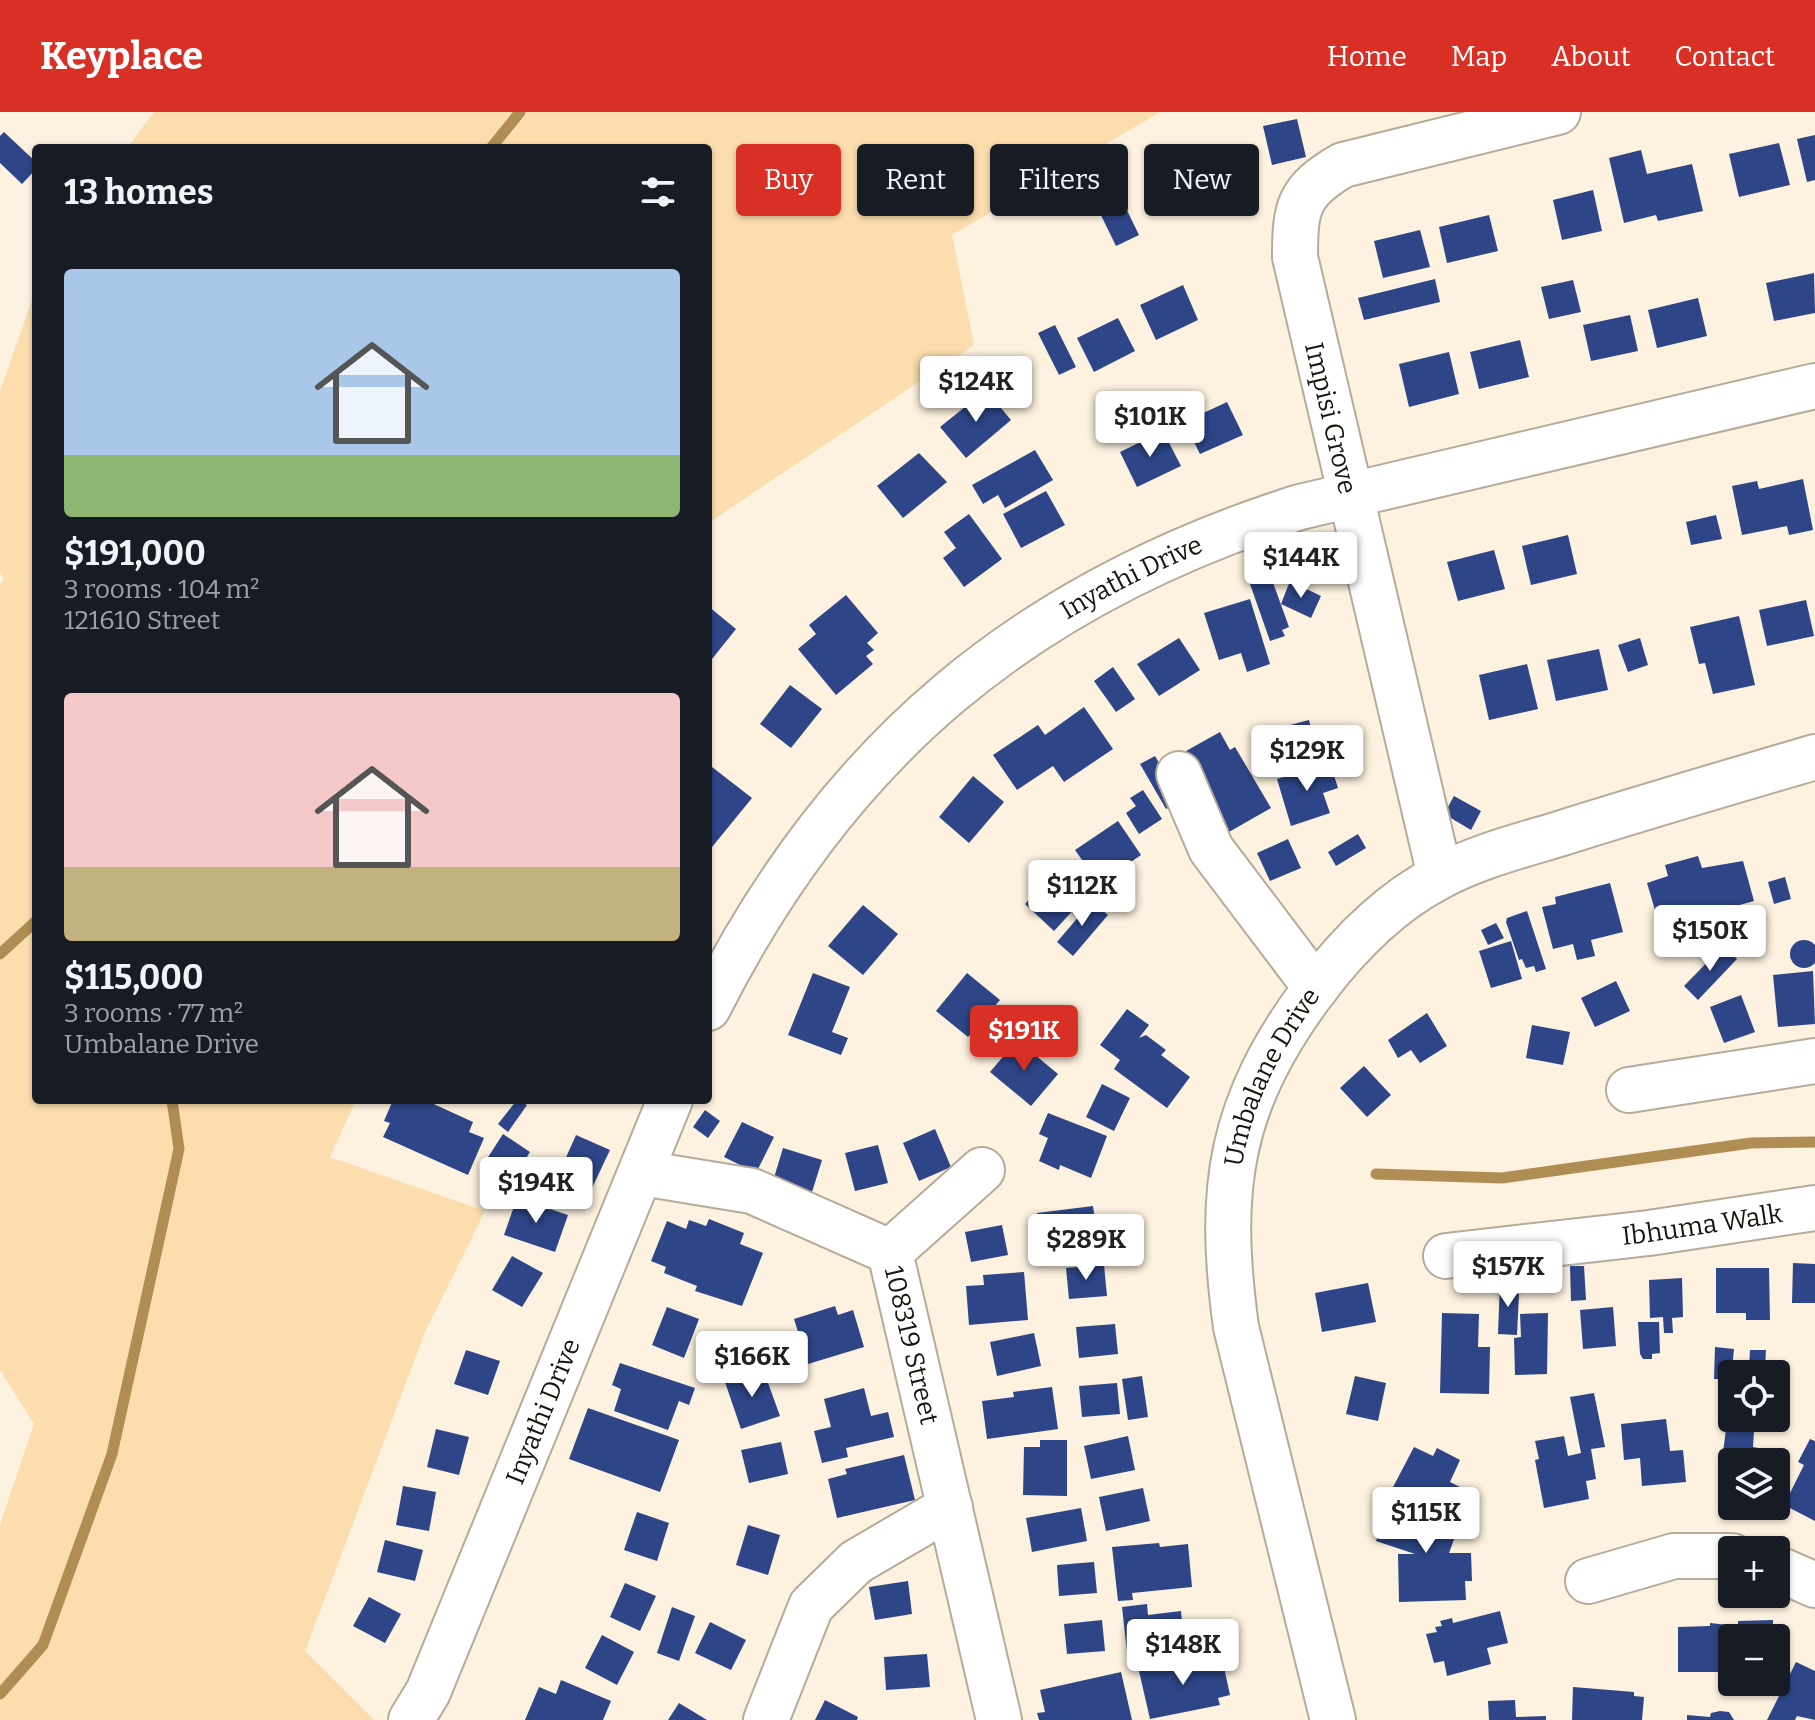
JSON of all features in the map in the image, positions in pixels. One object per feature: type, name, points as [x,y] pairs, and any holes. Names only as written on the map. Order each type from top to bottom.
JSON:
[{"type":"street","name":"Impisi Grove","points":[[1440,876],[1347,495],[1295,257],[1295,221],[1303,197],[1314,182],[1343,165],[1558,112]]},
{"type":"street","name":"Inyathi Drive","points":[[712,1000],[744,939],[817,828],[907,730],[973,672],[1083,598],[1162,557],[1230,529],[1347,495],[1815,386]]},
{"type":"street","name":"Umbalane Drive","points":[[1333,1720],[1236,1327],[1227,1236],[1231,1171],[1243,1115],[1263,1067],[1316,988],[1378,920],[1440,876],[1486,857],[1815,757]]},
{"type":"street","points":[[1179,774],[1211,849],[1316,988]]},
{"type":"street","points":[[1629,1090],[1815,1061]]},
{"type":"street","name":"Inyathi Drive","points":[[411,1720],[428,1692],[668,1104]]},
{"type":"street","points":[[890,1252],[982,1170]]},
{"type":"street","name":"108319 Street","points":[[642,1173],[752,1191],[890,1252],[999,1720]]},
{"type":"street","name":"Ibhuma Walk","points":[[1446,1256],[1649,1233],[1815,1208]]},
{"type":"street","points":[[766,1720],[811,1606],[856,1562],[950,1507]]},
{"type":"street","points":[[1588,1581],[1674,1556],[1718,1556]]},
{"type":"street","points":[[1790,1574],[1815,1585]]},
{"type":"shaded area","points":[[154,112],[1160,112],[1106,144],[990,144],[990,213],[952,235],[974,345],[712,520],[712,144],[130,144]]},
{"type":"shaded area","points":[[32,300],[32,1104],[354,1104],[330,1157],[485,1211],[425,1332],[305,1651],[374,1720],[0,1720],[0,1525],[34,1424],[0,1370],[0,584],[4,579],[0,573],[0,391]]},
{"type":"building","points":[[1297,119],[1306,157],[1272,165],[1263,126]]},
{"type":"building","points":[[4,132],[32,158],[32,173],[22,184],[0,163],[0,136]]},
{"type":"building","points":[[1815,135],[1815,180],[1807,182],[1797,139]]},
{"type":"building","points":[[1779,143],[1790,185],[1739,197],[1729,154]]},
{"type":"building","points":[[1641,150],[1647,174],[1692,164],[1703,211],[1658,221],[1656,215],[1624,223],[1609,158]]},
{"type":"building","points":[[1593,190],[1602,231],[1562,240],[1553,200]]},
{"type":"building","points":[[1128,212],[1139,235],[1116,246],[1101,216],[1128,216]]},
{"type":"building","points":[[1489,215],[1498,251],[1447,263],[1439,227]]},
{"type":"building","points":[[1420,230],[1430,267],[1383,278],[1374,241]]},
{"type":"building","points":[[1814,273],[1815,313],[1774,321],[1766,283]]},
{"type":"building","points":[[1435,279],[1440,302],[1364,320],[1358,298]]},
{"type":"building","points":[[1573,280],[1581,312],[1549,319],[1541,287]]},
{"type":"building","points":[[1183,285],[1198,320],[1156,340],[1140,305]]},
{"type":"building","points":[[1698,298],[1707,336],[1657,348],[1648,310]]},
{"type":"building","points":[[1630,315],[1638,351],[1591,361],[1583,325]]},
{"type":"building","points":[[1118,318],[1135,351],[1094,372],[1077,338]]},
{"type":"building","points":[[1055,325],[1076,367],[1059,375],[1038,333]]},
{"type":"building","points":[[1520,340],[1529,377],[1479,389],[1470,352]]},
{"type":"building","points":[[1449,352],[1459,394],[1409,407],[1399,364]]},
{"type":"building","points":[[986,390],[1011,420],[966,458],[940,427]]},
{"type":"building","points":[[1227,402],[1243,435],[1200,454],[1184,422]]},
{"type":"building","points":[[1163,431],[1181,466],[1137,487],[1120,452]]},
{"type":"building","points":[[1035,450],[1053,480],[1005,508],[998,495],[983,504],[972,485]]},
{"type":"building","points":[[919,453],[947,482],[903,518],[877,486]]},
{"type":"building","points":[[1803,479],[1813,530],[1789,535],[1787,526],[1742,535],[1732,486],[1757,481],[1759,489]]},
{"type":"building","points":[[1046,491],[1065,525],[1021,548],[1003,514]]},
{"type":"building","points":[[969,514],[1002,559],[964,587],[943,558],[956,548],[944,532]]},
{"type":"building","points":[[1716,515],[1722,539],[1691,545],[1686,522]]},
{"type":"building","points":[[1568,535],[1577,574],[1531,585],[1522,546]]},
{"type":"building","points":[[1494,550],[1505,589],[1458,601],[1447,562]]},
{"type":"building","points":[[1271,577],[1289,627],[1282,630],[1285,636],[1270,641],[1250,584]]},
{"type":"building","points":[[1290,581],[1321,596],[1311,618],[1281,604]]},
{"type":"building","points":[[846,595],[878,633],[867,643],[874,650],[866,656],[873,664],[836,695],[798,649],[816,634],[809,625]]},
{"type":"building","points":[[1250,599],[1270,664],[1247,672],[1241,653],[1219,660],[1204,613]]},
{"type":"building","points":[[1806,600],[1814,636],[1767,646],[1759,610]]},
{"type":"building","points":[[712,609],[736,629],[712,659]]},
{"type":"building","points":[[1739,616],[1755,685],[1713,694],[1705,663],[1699,664],[1690,627]]},
{"type":"building","points":[[1179,638],[1200,670],[1159,696],[1137,664]]},
{"type":"building","points":[[1640,638],[1648,665],[1628,672],[1618,645]]},
{"type":"building","points":[[1599,649],[1608,690],[1556,701],[1547,660]]},
{"type":"building","points":[[1527,664],[1538,709],[1489,720],[1479,675]]},
{"type":"building","points":[[1113,667],[1135,699],[1116,712],[1094,681]]},
{"type":"building","points":[[790,685],[822,709],[791,748],[760,724]]},
{"type":"building","points":[[1084,707],[1113,749],[1064,782],[1053,766],[1017,790],[993,755],[1038,725],[1045,735]]},
{"type":"building","points":[[1309,720],[1319,758],[1271,771],[1260,733]]},
{"type":"building","points":[[1220,732],[1230,750],[1235,747],[1271,808],[1222,836],[1186,751]]},
{"type":"building","points":[[1155,756],[1181,801],[1166,809],[1140,764]]},
{"type":"building","points":[[1330,763],[1338,788],[1323,793],[1330,813],[1291,826],[1277,779]]},
{"type":"building","points":[[712,767],[752,798],[712,847]]},
{"type":"building","points":[[973,776],[1004,802],[969,843],[939,817]]},
{"type":"building","points":[[1143,790],[1162,819],[1139,834],[1126,813],[1136,806],[1130,798]]},
{"type":"building","points":[[1454,796],[1481,811],[1471,830],[1444,814]]},
{"type":"building","points":[[1118,821],[1141,855],[1099,884],[1075,850]]},
{"type":"building","points":[[1358,834],[1366,848],[1336,866],[1328,852]]},
{"type":"building","points":[[1288,839],[1301,868],[1270,881],[1257,853]]},
{"type":"building","points":[[1698,856],[1702,868],[1743,861],[1754,901],[1660,927],[1647,883],[1668,876],[1665,865]]},
{"type":"building","points":[[1058,868],[1087,895],[1054,931],[1025,904]]},
{"type":"building","points":[[1121,874],[1135,894],[1116,907],[1103,887]]},
{"type":"building","points":[[1785,877],[1791,899],[1774,904],[1768,882]]},
{"type":"building","points":[[1610,883],[1623,932],[1591,940],[1595,956],[1577,960],[1573,944],[1553,949],[1542,907],[1556,904],[1555,897]]},
{"type":"building","points":[[1092,901],[1108,915],[1073,956],[1057,942]]},
{"type":"building","points":[[863,905],[898,934],[863,975],[828,946]]},
{"type":"building","points":[[1527,911],[1546,969],[1536,972],[1534,966],[1526,968],[1522,959],[1519,960],[1506,922],[1507,918]]},
{"type":"building","points":[[1496,923],[1504,938],[1488,945],[1481,930]]},
{"type":"building","points":[[1804,940],[1814,944],[1814,964],[1804,968],[1794,964],[1790,954],[1794,944]]},
{"type":"building","points":[[1511,941],[1522,979],[1491,988],[1479,951]]},
{"type":"building","points":[[1723,946],[1737,959],[1698,1000],[1684,986]]},
{"type":"building","points":[[1813,971],[1815,1024],[1778,1027],[1773,975]]},
{"type":"building","points":[[813,973],[850,987],[832,1032],[848,1038],[841,1055],[788,1035]]},
{"type":"building","points":[[967,973],[1000,1000],[968,1037],[936,1011]]},
{"type":"building","points":[[1616,981],[1630,1011],[1595,1027],[1581,998]]},
{"type":"building","points":[[1741,995],[1755,1032],[1724,1043],[1710,1007]]},
{"type":"building","points":[[1127,1009],[1149,1025],[1139,1038],[1146,1035],[1166,1050],[1161,1055],[1190,1077],[1167,1108],[1114,1069],[1120,1060],[1100,1045]]},
{"type":"building","points":[[1427,1013],[1447,1046],[1420,1063],[1411,1050],[1398,1058],[1388,1040]]},
{"type":"building","points":[[1532,1025],[1570,1032],[1563,1065],[1526,1058]]},
{"type":"building","points":[[1017,1040],[1058,1074],[1031,1106],[990,1072]]},
{"type":"building","points":[[1364,1066],[1391,1095],[1367,1117],[1340,1088]]},
{"type":"building","points":[[1102,1084],[1130,1098],[1114,1131],[1086,1117]]},
{"type":"building","points":[[391,1104],[434,1104],[473,1122],[469,1132],[484,1138],[468,1175],[383,1137],[390,1123],[384,1121]]},
{"type":"building","points":[[514,1104],[527,1105],[508,1132],[498,1124]]},
{"type":"building","points":[[705,1110],[720,1121],[708,1138],[693,1127]]},
{"type":"building","points":[[1048,1113],[1107,1136],[1091,1178],[1060,1165],[1059,1170],[1039,1161],[1048,1138],[1039,1134]]},
{"type":"building","points":[[742,1122],[774,1137],[756,1173],[724,1157]]},
{"type":"building","points":[[935,1129],[951,1167],[919,1181],[903,1143]]},
{"type":"building","points":[[503,1134],[530,1152],[508,1186],[481,1168]]},
{"type":"building","points":[[576,1135],[610,1150],[592,1188],[559,1173]]},
{"type":"building","points":[[878,1145],[888,1183],[855,1191],[845,1153]]},
{"type":"building","points":[[783,1148],[822,1160],[812,1192],[773,1181]]},
{"type":"building","points":[[517,1198],[568,1215],[555,1252],[504,1235]]},
{"type":"building","points":[[1093,1206],[1098,1242],[1041,1249],[1037,1213]]},
{"type":"building","points":[[709,1219],[744,1233],[740,1244],[763,1253],[742,1306],[695,1291],[697,1286],[664,1273],[666,1267],[651,1261],[667,1221],[686,1229],[689,1220],[706,1226]]},
{"type":"building","points":[[1002,1225],[1008,1255],[971,1262],[965,1232]]},
{"type":"building","points":[[512,1256],[543,1273],[522,1307],[492,1290]]},
{"type":"building","points":[[1793,1263],[1815,1264],[1815,1303],[1792,1303]]},
{"type":"building","points":[[1104,1265],[1107,1296],[1069,1299],[1066,1268]]},
{"type":"building","points":[[1570,1266],[1584,1266],[1586,1300],[1571,1301]]},
{"type":"building","points":[[1716,1268],[1769,1268],[1770,1320],[1746,1320],[1746,1313],[1716,1313]]},
{"type":"building","points":[[1024,1272],[1028,1320],[969,1325],[966,1286],[984,1285],[983,1275]]},
{"type":"building","points":[[1682,1278],[1683,1317],[1672,1318],[1673,1333],[1664,1333],[1663,1317],[1650,1318],[1649,1280]]},
{"type":"building","points":[[1500,1281],[1515,1281],[1514,1294],[1519,1294],[1517,1335],[1498,1334]]},
{"type":"building","points":[[1368,1283],[1376,1322],[1322,1332],[1315,1293]]},
{"type":"building","points":[[835,1306],[838,1315],[853,1310],[864,1347],[808,1364],[794,1319]]},
{"type":"building","points":[[667,1307],[699,1319],[684,1358],[652,1345]]},
{"type":"building","points":[[1613,1307],[1616,1346],[1583,1349],[1580,1310]]},
{"type":"building","points":[[1442,1313],[1479,1314],[1478,1347],[1490,1347],[1489,1394],[1440,1393]]},
{"type":"building","points":[[1548,1313],[1547,1374],[1515,1375],[1514,1338],[1521,1337],[1520,1314]]},
{"type":"building","points":[[1638,1322],[1659,1322],[1660,1353],[1652,1354],[1652,1359],[1643,1359],[1640,1354]]},
{"type":"building","points":[[1115,1324],[1118,1354],[1079,1358],[1076,1327]]},
{"type":"building","points":[[1034,1333],[1041,1366],[997,1376],[990,1342]]},
{"type":"building","points":[[1715,1347],[1734,1349],[1733,1360],[1718,1360],[1718,1379],[1714,1379]]},
{"type":"building","points":[[466,1350],[500,1361],[488,1395],[454,1384]]},
{"type":"building","points":[[1750,1350],[1766,1350],[1765,1360],[1749,1360]]},
{"type":"building","points":[[620,1363],[695,1388],[689,1405],[679,1401],[668,1430],[614,1411],[621,1389],[612,1385]]},
{"type":"building","points":[[763,1369],[780,1416],[741,1429],[725,1382]]},
{"type":"building","points":[[1142,1376],[1148,1417],[1128,1420],[1122,1379]]},
{"type":"building","points":[[1355,1376],[1386,1383],[1378,1421],[1346,1414]]},
{"type":"building","points":[[1117,1383],[1120,1414],[1082,1417],[1079,1386]]},
{"type":"building","points":[[1052,1387],[1058,1429],[987,1439],[982,1401],[1014,1397],[1013,1392]]},
{"type":"building","points":[[864,1388],[871,1416],[888,1412],[894,1437],[846,1448],[848,1457],[822,1463],[814,1431],[831,1427],[824,1399]]},
{"type":"building","points":[[1594,1393],[1605,1447],[1591,1449],[1596,1479],[1586,1481],[1589,1499],[1544,1508],[1535,1460],[1539,1459],[1535,1441],[1564,1436],[1568,1456],[1581,1453],[1570,1397]]},
{"type":"building","points":[[588,1408],[679,1440],[660,1492],[569,1459]]},
{"type":"building","points":[[1666,1419],[1670,1451],[1683,1450],[1686,1482],[1642,1486],[1640,1458],[1624,1460],[1621,1424]]},
{"type":"building","points":[[436,1429],[469,1437],[459,1475],[427,1467]]},
{"type":"building","points":[[1726,1432],[1754,1432],[1753,1447],[1758,1448],[1724,1448]]},
{"type":"building","points":[[1128,1436],[1135,1470],[1091,1479],[1084,1446]]},
{"type":"building","points":[[1810,1439],[1815,1441],[1815,1521],[1790,1508],[1790,1493],[1804,1465],[1798,1462]]},
{"type":"building","points":[[1040,1440],[1067,1440],[1067,1496],[1023,1495],[1024,1447],[1040,1447]]},
{"type":"building","points":[[781,1442],[788,1474],[749,1483],[741,1450]]},
{"type":"building","points":[[1414,1447],[1433,1456],[1437,1448],[1460,1460],[1450,1482],[1468,1491],[1455,1516],[1392,1489]]},
{"type":"building","points":[[904,1455],[915,1500],[837,1518],[828,1479],[847,1474],[845,1469]]},
{"type":"building","points":[[403,1486],[436,1492],[429,1531],[396,1525]]},
{"type":"building","points":[[1143,1488],[1150,1521],[1106,1531],[1099,1497]]},
{"type":"building","points":[[1390,1499],[1460,1523],[1449,1553],[1471,1553],[1472,1581],[1465,1581],[1466,1600],[1399,1602],[1398,1554],[1415,1554],[1376,1541]]},
{"type":"building","points":[[1081,1508],[1087,1541],[1032,1552],[1026,1518]]},
{"type":"building","points":[[637,1512],[669,1523],[657,1561],[624,1550]]},
{"type":"building","points":[[748,1525],[780,1535],[768,1575],[736,1565]]},
{"type":"building","points":[[385,1540],[423,1550],[415,1581],[377,1572]]},
{"type":"building","points":[[1159,1543],[1160,1547],[1188,1544],[1192,1587],[1132,1593],[1133,1600],[1118,1601],[1112,1547]]},
{"type":"building","points":[[1094,1562],[1097,1593],[1059,1596],[1057,1565]]},
{"type":"building","points":[[908,1581],[912,1614],[875,1620],[869,1587]]},
{"type":"building","points":[[625,1583],[656,1596],[640,1631],[610,1617]]},
{"type":"building","points":[[369,1597],[401,1614],[385,1643],[353,1626]]},
{"type":"building","points":[[1147,1604],[1148,1615],[1181,1611],[1184,1643],[1152,1646],[1153,1658],[1128,1661],[1122,1607]]},
{"type":"building","points":[[672,1607],[695,1616],[679,1661],[657,1653]]},
{"type":"building","points":[[1500,1611],[1508,1643],[1487,1648],[1491,1664],[1447,1676],[1444,1661],[1434,1663],[1426,1634],[1437,1632],[1435,1627],[1442,1626],[1440,1621],[1452,1618],[1453,1623]]},
{"type":"building","points":[[1102,1620],[1105,1651],[1067,1654],[1064,1624]]},
{"type":"building","points":[[1773,1620],[1773,1624],[1738,1624],[1738,1621]]},
{"type":"building","points":[[710,1622],[746,1640],[731,1670],[695,1653]]},
{"type":"building","points":[[1710,1623],[1719,1624],[1718,1672],[1678,1672],[1678,1627],[1710,1626]]},
{"type":"building","points":[[602,1635],[634,1652],[617,1685],[585,1668]]},
{"type":"building","points":[[927,1654],[930,1687],[886,1690],[884,1657]]},
{"type":"building","points":[[1210,1655],[1214,1669],[1224,1667],[1230,1695],[1218,1698],[1220,1705],[1150,1719],[1139,1671]]},
{"type":"building","points":[[1796,1662],[1815,1671],[1815,1720],[1797,1716],[1795,1720],[1767,1720],[1779,1696],[1790,1696],[1790,1674]]},
{"type":"building","points":[[1121,1672],[1132,1720],[1039,1720],[1037,1713],[1045,1712],[1040,1690]]},
{"type":"building","points":[[561,1680],[611,1701],[603,1720],[525,1720],[539,1687],[556,1694]]},
{"type":"building","points":[[1573,1687],[1634,1692],[1634,1696],[1644,1697],[1642,1720],[1572,1720]]},
{"type":"building","points":[[825,1700],[858,1717],[857,1720],[815,1720]]},
{"type":"building","points":[[1515,1700],[1516,1717],[1546,1716],[1546,1720],[1489,1720],[1488,1701]]},
{"type":"building","points":[[679,1703],[707,1720],[668,1720]]},
{"type":"building","points":[[1729,1712],[1734,1720],[1687,1720],[1687,1715],[1710,1717],[1711,1713]]},
{"type":"waterway","points":[[494,144],[520,112]]},
{"type":"waterway","points":[[0,954],[32,925]]},
{"type":"waterway","points":[[0,1694],[43,1645],[112,1454],[179,1149],[173,1104]]},
{"type":"waterway","points":[[1376,1174],[1502,1178],[1751,1143],[1815,1142]]}]
